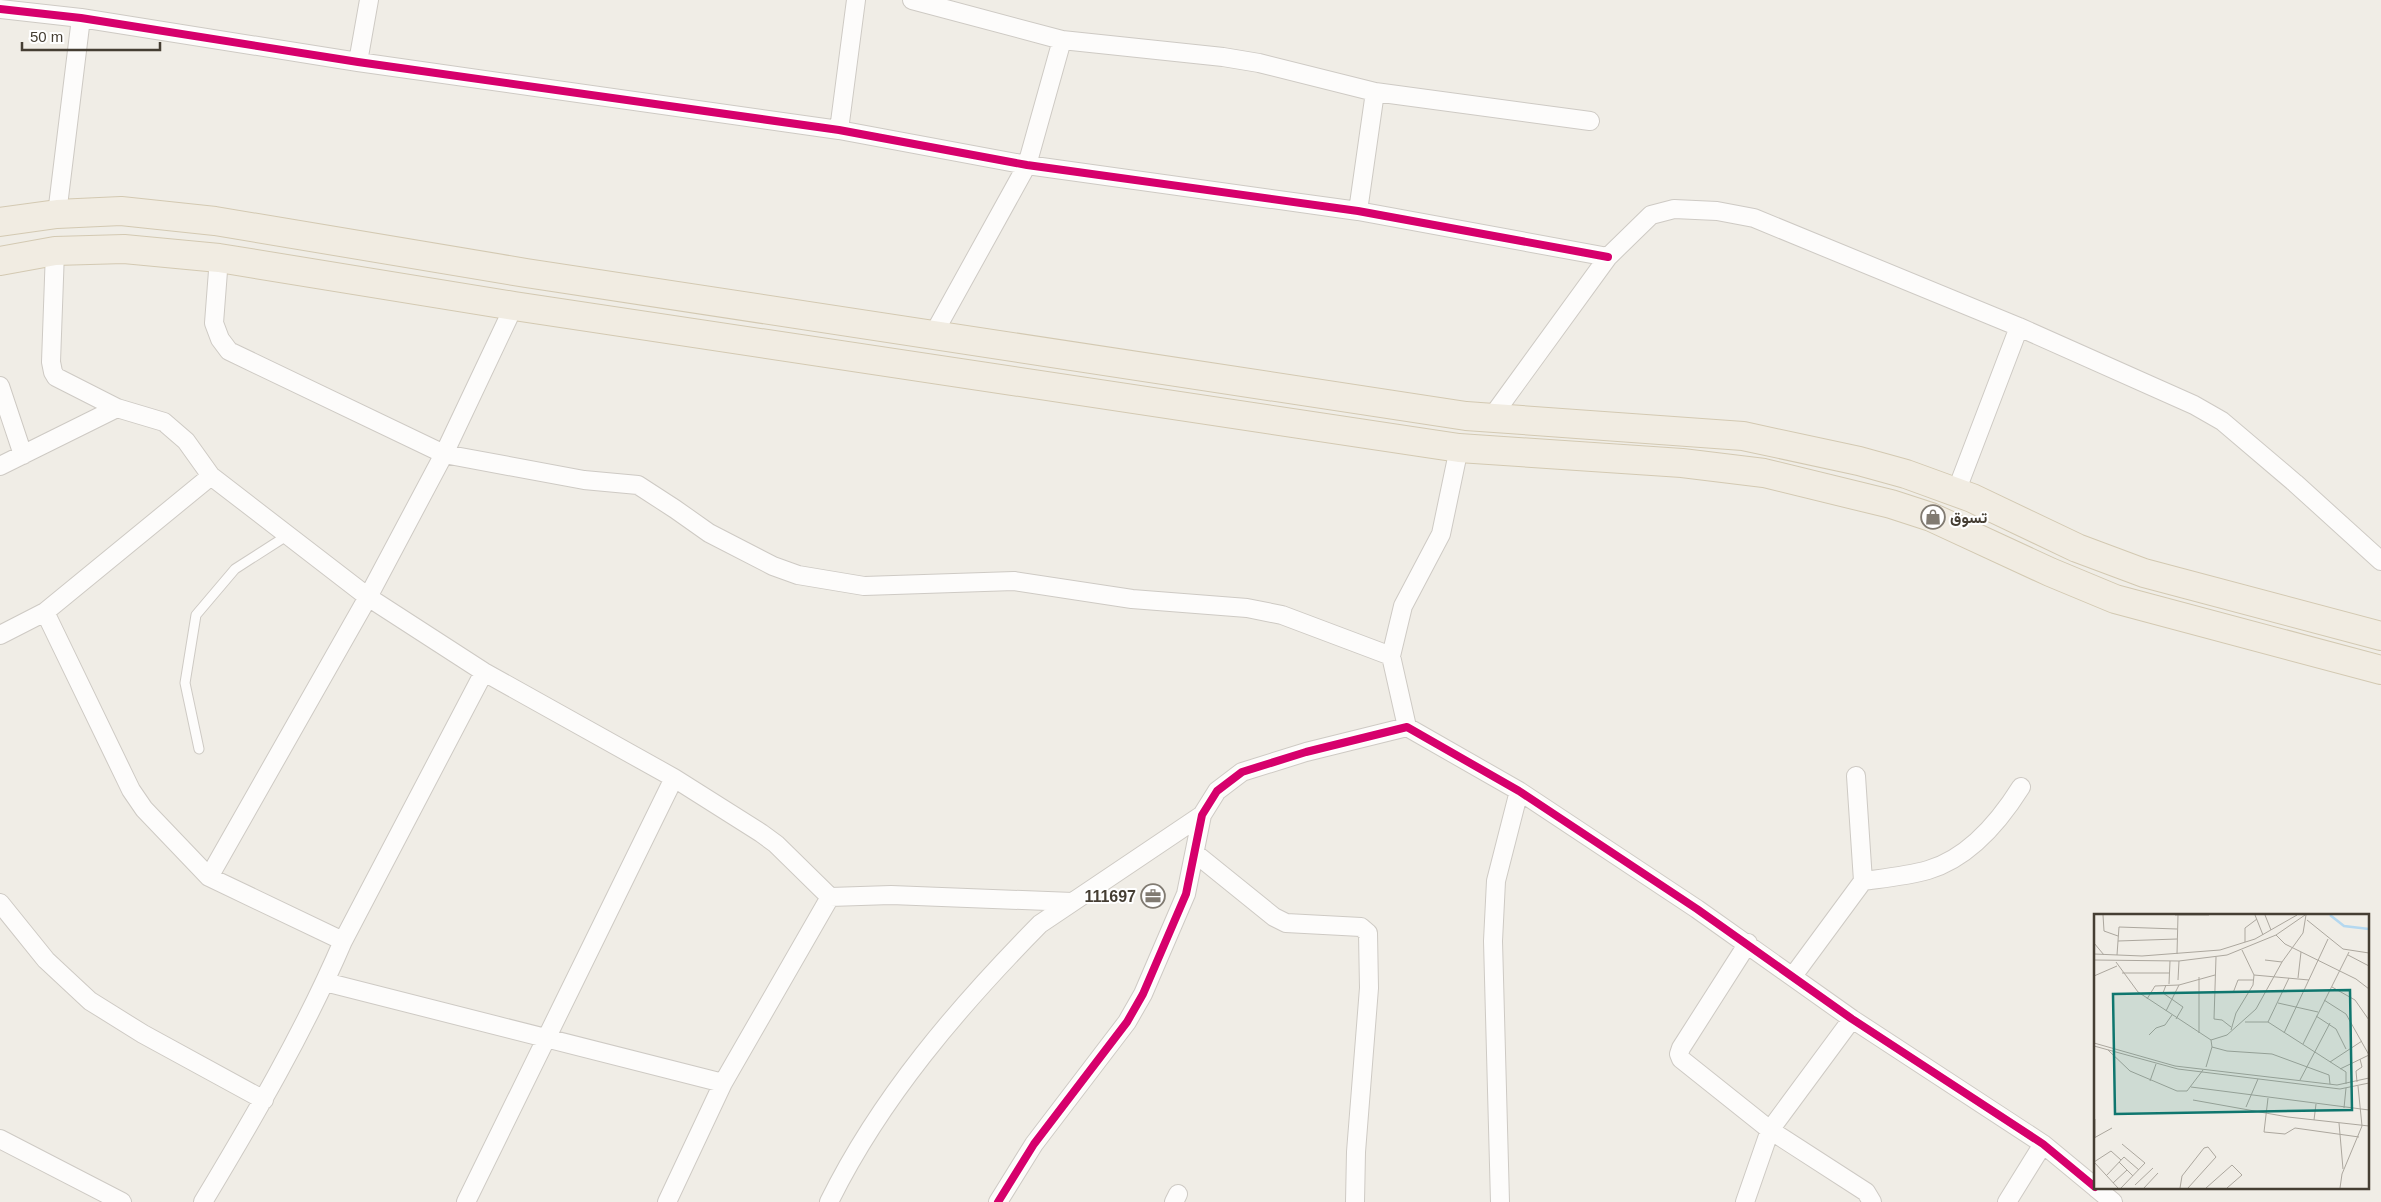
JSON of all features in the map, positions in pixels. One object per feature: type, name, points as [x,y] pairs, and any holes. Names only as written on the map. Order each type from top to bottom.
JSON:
[{"type":"main road","points":[[0,222],[57,214],[121,211],[215,221],[526,273],[1491,418],[1743,436],[1859,460],[1956,492],[2077,548],[2144,573],[2381,636]]},
{"type":"main road","points":[[0,261],[55,251],[124,249],[219,258],[514,306],[1459,448],[1682,463],[1764,473],[1837,489],[1931,517],[2050,572],[2115,599],[2381,670]]},
{"type":"street","points":[[358,62],[369,0]]},
{"type":"street","points":[[838,130],[856,0]]},
{"type":"street","points":[[912,0],[1062,40],[1259,63],[1376,92],[1590,121]]},
{"type":"street","points":[[0,9],[81,18],[358,62],[838,130],[1027,165],[1358,211],[1608,256]]},
{"type":"street","points":[[57,214],[81,18]]},
{"type":"street","points":[[934,333],[1027,165],[1062,40]]},
{"type":"street","points":[[1358,211],[1376,92]]},
{"type":"street","points":[[1491,418],[1608,256],[1651,215],[1674,209],[1717,211],[1754,218],[2019,327],[2194,405],[2222,421],[2295,482],[2381,561]]},
{"type":"street","points":[[55,251],[52,372],[56,377],[118,408],[164,422],[186,441],[211,476],[368,597],[484,672],[674,778],[776,844],[830,897],[891,894],[1073,902]]},
{"type":"street","points":[[219,258],[214,323],[220,338],[229,351],[444,454],[584,480],[638,485],[709,533],[773,566],[805,577],[864,586],[1014,581],[1132,599],[1247,608],[1282,615],[1391,656]]},
{"type":"street","points":[[208,876],[368,597],[444,454],[514,306]]},
{"type":"street","points":[[1956,492],[2019,327]]},
{"type":"street","points":[[0,386],[23,455]]},
{"type":"street","points":[[0,466],[118,408]]},
{"type":"street","points":[[1407,727],[1391,656],[1403,606],[1441,534],[1459,448]]},
{"type":"street","points":[[0,635],[45,612],[211,476]]},
{"type":"street","points":[[45,612],[131,790],[144,810],[208,876],[343,942]]},
{"type":"street","points":[[203,1202],[264,1100],[325,982],[343,942],[484,672]]},
{"type":"street","points":[[998,1202],[1034,1144],[1127,1022],[1143,994],[1186,894],[1196,854],[1202,815],[1217,791],[1242,772],[1306,752],[1407,727],[1519,791],[1748,943],[1852,1019],[2043,1144],[2094,1186]]},
{"type":"street","points":[[1792,976],[1863,881],[1856,776]]},
{"type":"street","points":[[466,1202],[674,778]]},
{"type":"street","points":[[1863,881],[1929,870],[1956,858],[2003,816],[2021,787]]},
{"type":"street","points":[[1500,1202],[1493,941],[1496,881],[1519,791]]},
{"type":"street","points":[[829,1202],[856,1152],[884,1108],[945,1029],[1040,924],[1202,815]]},
{"type":"street","points":[[1196,854],[1274,917],[1286,923],[1361,927],[1368,933],[1369,988],[1356,1152],[1355,1202]]},
{"type":"street","points":[[667,1202],[723,1083],[830,897]]},
{"type":"street","points":[[0,903],[46,960],[90,1001],[143,1034],[264,1100]]},
{"type":"street","points":[[1748,943],[1679,1054],[1692,1069],[1770,1130],[1866,1192],[1872,1202]]},
{"type":"street","points":[[325,982],[723,1083]]},
{"type":"street","points":[[1745,1202],[1770,1130],[1852,1019]]},
{"type":"street","points":[[0,1139],[122,1202]]},
{"type":"street","points":[[2007,1202],[2043,1144]]},
{"type":"street","points":[[2098,1190],[2113,1202]]},
{"type":"lane","points":[[199,749],[185,684],[196,615],[236,569],[288,535]]},
{"type":"cycle path","points":[[0,9],[81,18],[358,62],[839,130],[1027,165],[1358,211],[1608,257]]},
{"type":"cycle path","points":[[998,1202],[1034,1144],[1127,1022],[1143,994],[1186,894],[1202,815],[1217,791],[1242,772],[1306,752],[1407,727],[1519,791],[1697,909],[1852,1019],[2043,1144],[2094,1186]]},
{"type":"place","name":"تسوق","points":[[1933,517]]},
{"type":"place","name":"111697","points":[[1153,896]]}]
